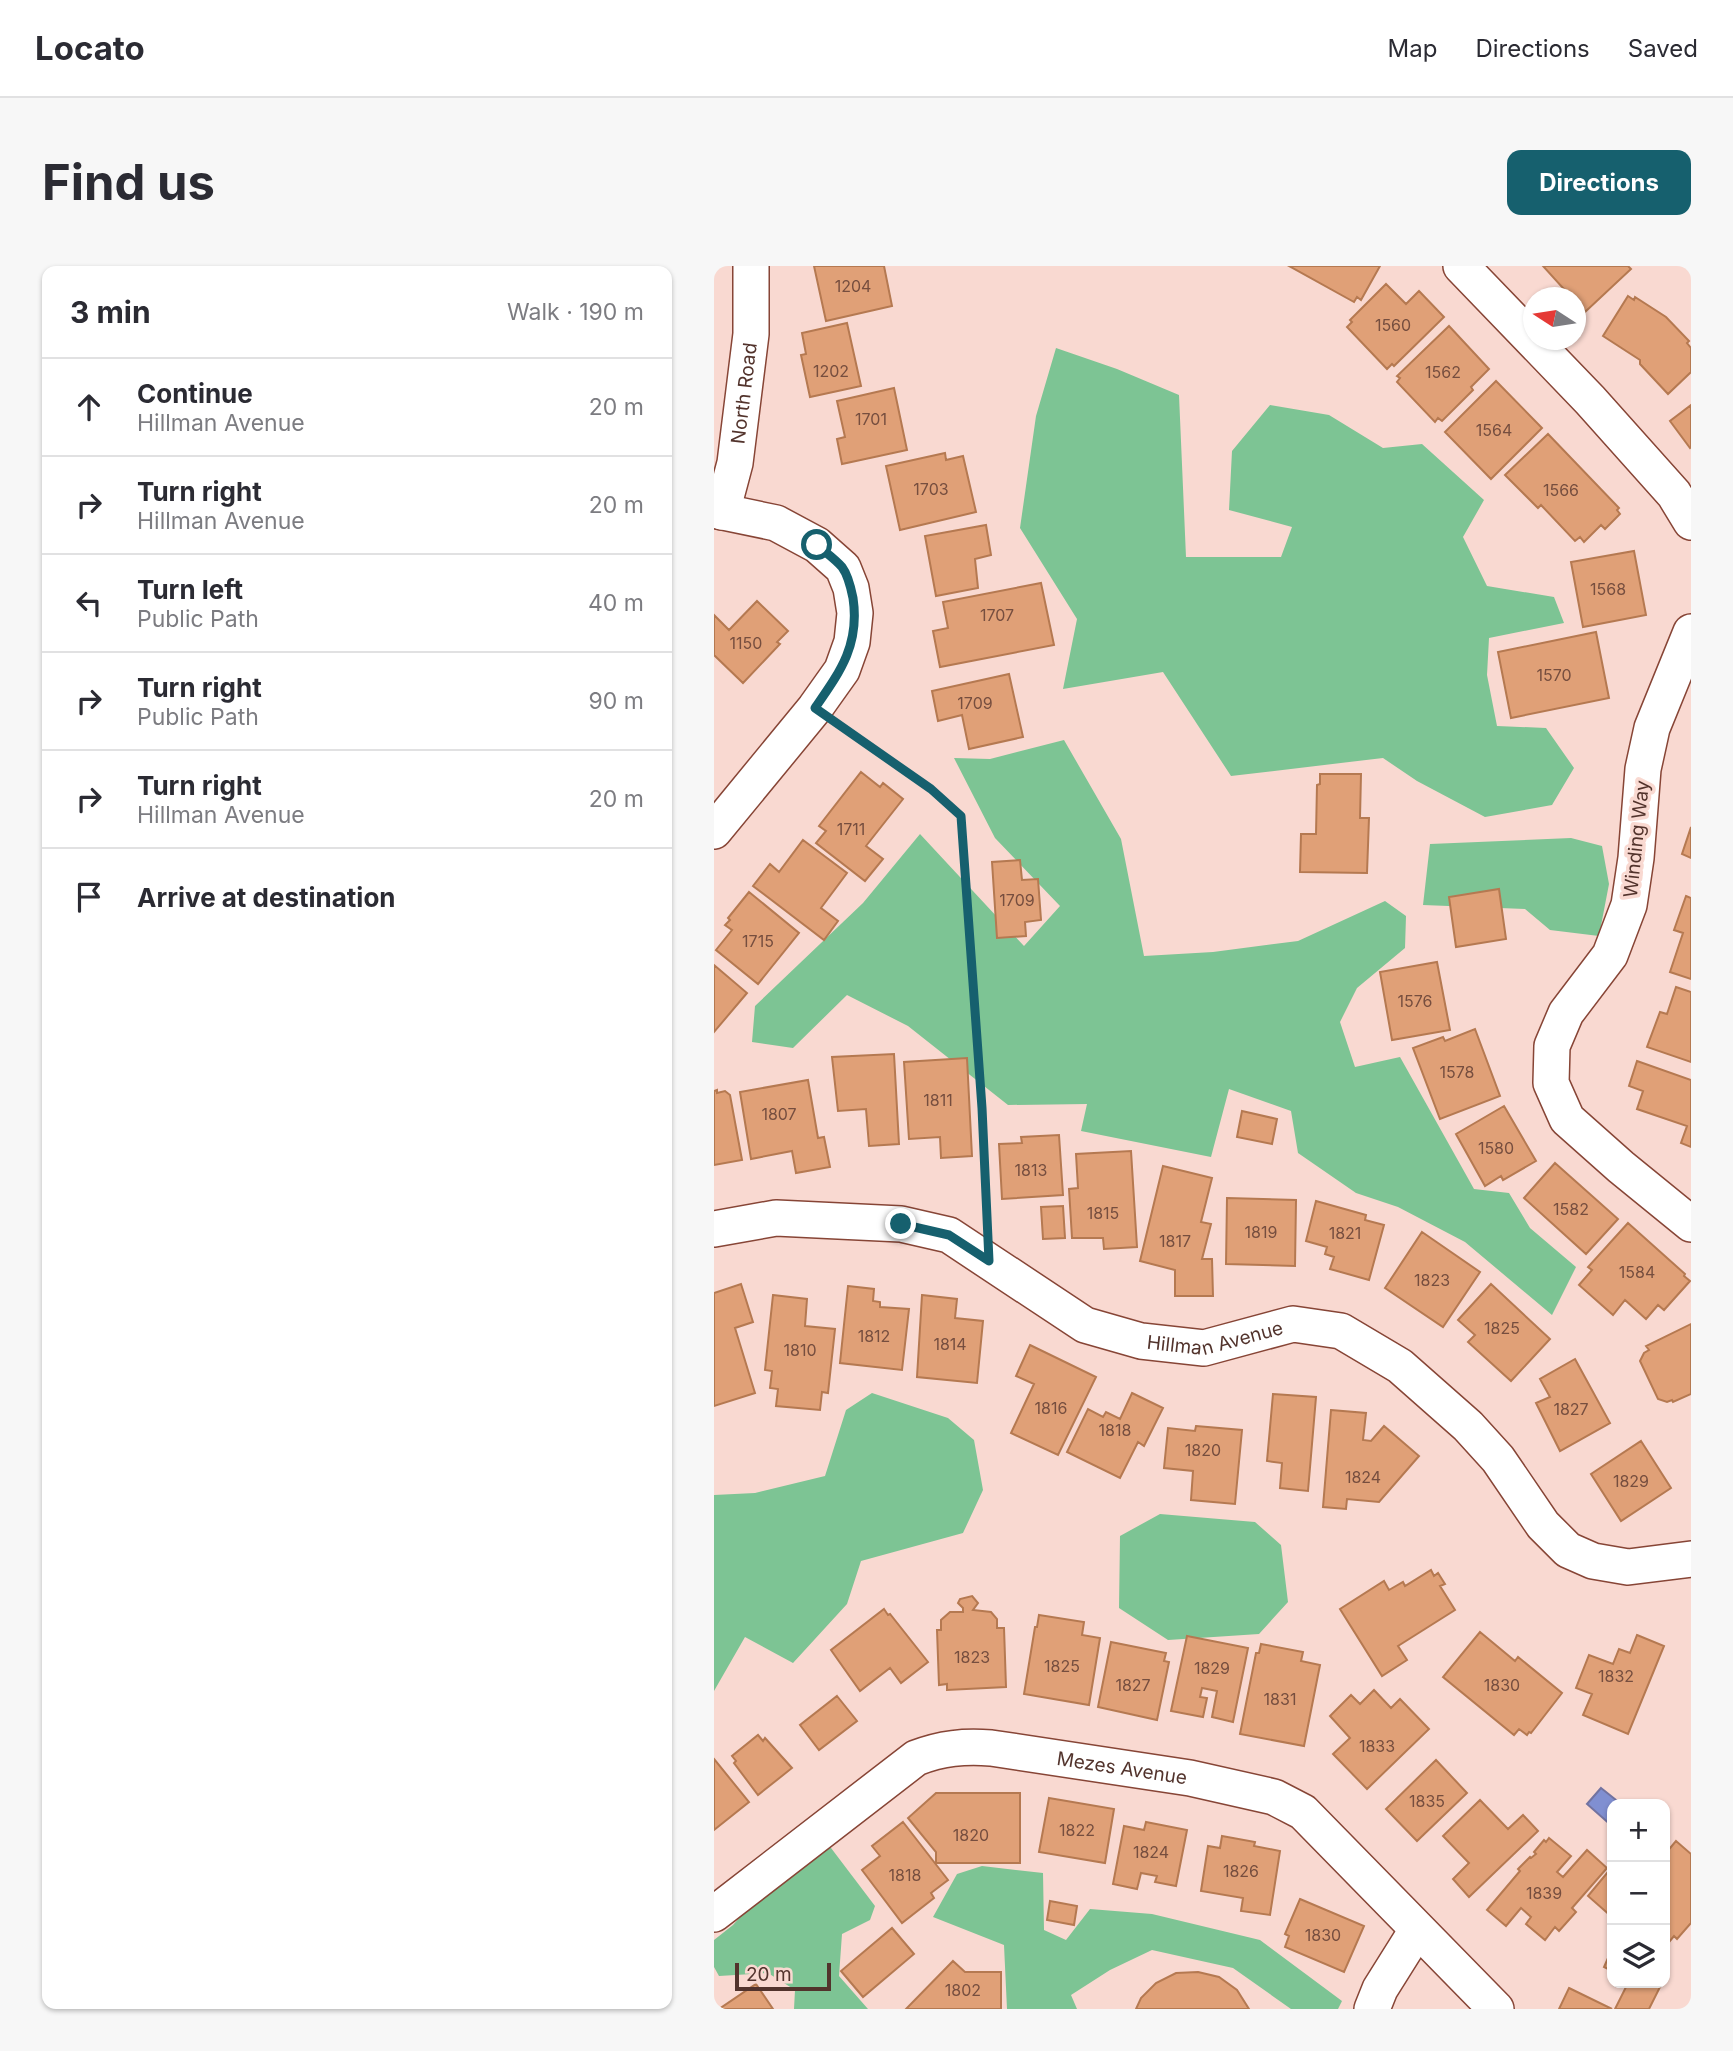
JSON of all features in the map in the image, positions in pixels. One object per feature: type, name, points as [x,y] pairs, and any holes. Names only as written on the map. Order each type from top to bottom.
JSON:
[{"type":"street","name":"North Road","points":[[718,511],[735,463],[751,334],[751,266]]},
{"type":"street","points":[[1461,266],[1600,411],[1674,494],[1691,522]]},
{"type":"street","points":[[714,831],[815,708],[842,670],[852,642],[855,613],[851,588],[843,568],[817,545],[776,523],[718,511]]},
{"type":"street","name":"Winding Way","points":[[1691,632],[1652,728],[1643,769],[1636,858],[1629,905],[1610,955],[1566,1013],[1552,1046],[1551,1083],[1567,1119],[1691,1224]]},
{"type":"street","name":"Hillman Avenue","points":[[714,1229],[776,1218],[901,1224],[949,1235],[1085,1325],[1141,1341],[1204,1348],[1293,1325],[1340,1331],[1400,1366],[1468,1426],[1498,1459],[1543,1525],[1568,1550],[1593,1561],[1628,1567],[1691,1559]]},
{"type":"street","name":"Mezes Avenue","points":[[714,1914],[916,1758],[937,1750],[965,1746],[991,1748],[1189,1778],[1274,1797],[1303,1812],[1496,2009]]},
{"type":"street","points":[[1372,2009],[1380,1989],[1417,1930]]},
{"type":"path","points":[[815,708],[931,789],[961,816],[982,1108],[989,1261]]},
{"type":"green space","points":[[1056,348],[1117,369],[1179,395],[1186,557],[1281,557],[1292,527],[1229,510],[1232,451],[1270,405],[1329,415],[1383,448],[1422,444],[1484,500],[1463,537],[1487,586],[1554,597],[1564,623],[1489,638],[1487,675],[1497,726],[1546,728],[1574,768],[1552,805],[1485,817],[1417,781],[1383,758],[1231,776],[1163,672],[1063,689],[1077,619],[1020,528],[1036,416]]},
{"type":"green space","points":[[1064,740],[1121,839],[1144,956],[1213,952],[1298,941],[1385,901],[1406,916],[1405,948],[1357,988],[1340,1022],[1355,1067],[1400,1057],[1474,1189],[1509,1193],[1530,1228],[1576,1267],[1552,1315],[1465,1242],[1398,1207],[1356,1193],[1298,1153],[1291,1111],[1229,1089],[1211,1157],[1081,1131],[1087,1104],[1008,1105],[908,1026],[847,995],[793,1048],[752,1042],[755,1006],[863,903],[920,834],[1024,946],[1060,906],[995,838],[954,758],[990,759]]},
{"type":"green space","points":[[1571,838],[1602,846],[1609,884],[1599,936],[1550,930],[1525,909],[1423,905],[1430,844]]},
{"type":"green space","points":[[872,1393],[948,1418],[974,1440],[983,1490],[963,1533],[861,1561],[847,1604],[793,1663],[745,1637],[714,1691],[714,1495],[755,1493],[825,1476],[846,1410]]},
{"type":"green space","points":[[1160,1514],[1255,1522],[1281,1545],[1288,1602],[1259,1634],[1168,1640],[1119,1608],[1120,1536]]},
{"type":"green space","points":[[828,1844],[875,1906],[870,1920],[842,1934],[839,1976],[868,2009],[794,2009],[795,1990],[768,1973],[719,1976],[714,1967],[714,1940],[733,1925],[784,1868]]},
{"type":"green space","points":[[982,1866],[1043,1873],[1044,1930],[1066,1940],[1090,1909],[1152,1914],[1260,1940],[1342,2001],[1338,2009],[1291,2009],[1233,1968],[1152,1950],[1110,1970],[1071,1995],[1077,2009],[1007,2009],[1004,1945],[933,1917],[957,1874]]},
{"type":"water","points":[[1601,1788],[1615,1799],[1607,1799],[1607,1822],[1587,1804]]},
{"type":"building","points":[[814,266],[884,266],[892,306],[826,321]]},
{"type":"building","points":[[1289,266],[1380,266],[1361,300],[1357,297],[1354,302]]},
{"type":"building","points":[[1543,266],[1628,266],[1631,269],[1586,311],[1586,287],[1562,287]]},
{"type":"building","points":[[1386,284],[1406,304],[1419,291],[1444,317],[1394,366],[1392,364],[1387,369],[1347,327],[1352,322],[1350,320]]},
{"type":"building","points":[[1628,296],[1634,300],[1635,297],[1666,317],[1689,341],[1687,343],[1691,348],[1691,372],[1668,394],[1640,364],[1640,360],[1603,336]]},
{"type":"building","points":[[847,323],[861,386],[810,397],[801,355],[806,354],[802,333]]},
{"type":"building","points":[[1449,326],[1489,369],[1471,387],[1473,390],[1442,421],[1438,418],[1435,422],[1397,382],[1400,378],[1397,376]]},
{"type":"building","points":[[1496,381],[1542,428],[1491,479],[1445,432]]},
{"type":"building","points":[[894,388],[907,450],[842,464],[837,439],[845,437],[837,401]]},
{"type":"building","points":[[1691,405],[1691,447],[1690,448],[1670,421]]},
{"type":"building","points":[[1548,434],[1619,508],[1617,510],[1620,514],[1605,529],[1601,525],[1584,542],[1580,537],[1575,541],[1541,505],[1538,508],[1505,475]]},
{"type":"building","points":[[945,453],[946,460],[963,456],[976,512],[900,530],[886,466]]},
{"type":"building","points":[[986,525],[991,555],[975,559],[978,588],[936,596],[925,536]]},
{"type":"building","points":[[1634,551],[1646,615],[1583,627],[1571,562]]},
{"type":"building","points":[[1041,583],[1054,645],[940,667],[933,631],[948,628],[943,602]]},
{"type":"building","points":[[757,601],[788,631],[777,642],[780,644],[743,683],[714,655],[714,615],[729,630]]},
{"type":"building","points":[[1596,632],[1609,698],[1511,718],[1498,652]]},
{"type":"building","points":[[1009,674],[1023,737],[969,749],[962,715],[938,721],[932,691]]},
{"type":"building","points":[[861,772],[880,787],[883,783],[903,799],[866,846],[883,859],[865,881],[816,843],[826,831],[819,826]]},
{"type":"building","points":[[1320,774],[1361,774],[1360,818],[1369,818],[1367,873],[1300,872],[1301,834],[1316,834],[1317,785],[1320,784]]},
{"type":"building","points":[[1691,827],[1691,858],[1682,854]]},
{"type":"building","points":[[803,840],[847,873],[821,908],[838,921],[824,940],[753,886],[770,864],[779,872]]},
{"type":"building","points":[[1020,860],[1022,880],[1038,879],[1041,920],[1025,922],[1026,936],[997,938],[992,862]]},
{"type":"building","points":[[1499,889],[1506,939],[1456,947],[1449,897]]},
{"type":"building","points":[[749,892],[799,933],[758,984],[716,950],[732,930],[725,925],[730,920],[728,918]]},
{"type":"building","points":[[1686,896],[1691,898],[1691,979],[1670,972],[1683,933],[1674,930]]},
{"type":"building","points":[[1437,962],[1450,1030],[1392,1040],[1380,972]]},
{"type":"building","points":[[714,965],[747,993],[714,1032]]},
{"type":"building","points":[[1676,987],[1691,992],[1691,1062],[1647,1047],[1660,1012],[1667,1014]]},
{"type":"building","points":[[1475,1029],[1500,1096],[1440,1119],[1413,1048],[1443,1037],[1445,1041]]},
{"type":"building","points":[[894,1054],[899,1144],[869,1146],[866,1109],[838,1111],[832,1057]]},
{"type":"building","points":[[967,1058],[972,1156],[941,1158],[940,1137],[909,1139],[904,1062]]},
{"type":"building","points":[[1637,1061],[1691,1080],[1691,1147],[1681,1143],[1687,1126],[1637,1109],[1643,1091],[1629,1086]]},
{"type":"building","points":[[808,1080],[818,1138],[824,1137],[830,1167],[796,1173],[792,1151],[751,1159],[740,1092]]},
{"type":"building","points":[[717,1090],[717,1093],[725,1091],[730,1095],[742,1160],[714,1165],[714,1091]]},
{"type":"building","points":[[1504,1106],[1536,1161],[1503,1180],[1501,1176],[1485,1186],[1456,1134]]},
{"type":"building","points":[[1242,1111],[1277,1119],[1272,1144],[1237,1137]]},
{"type":"building","points":[[1059,1135],[1063,1195],[1002,1199],[999,1144],[1022,1143],[1021,1137]]},
{"type":"building","points":[[1131,1151],[1137,1247],[1104,1249],[1103,1238],[1072,1238],[1069,1189],[1078,1188],[1076,1154]]},
{"type":"building","points":[[1555,1163],[1618,1219],[1586,1254],[1524,1198]]},
{"type":"building","points":[[1163,1166],[1212,1178],[1201,1222],[1211,1224],[1202,1259],[1212,1259],[1213,1296],[1175,1296],[1175,1270],[1140,1261]]},
{"type":"building","points":[[1227,1198],[1296,1200],[1295,1266],[1226,1264]]},
{"type":"building","points":[[1316,1201],[1366,1215],[1365,1220],[1384,1225],[1369,1280],[1330,1269],[1334,1257],[1325,1254],[1327,1247],[1306,1241]]},
{"type":"building","points":[[1063,1206],[1065,1238],[1043,1239],[1041,1207]]},
{"type":"building","points":[[1628,1223],[1690,1281],[1664,1310],[1658,1305],[1646,1319],[1625,1300],[1613,1315],[1579,1285],[1592,1270],[1588,1267]]},
{"type":"building","points":[[1422,1232],[1480,1272],[1443,1327],[1385,1288]]},
{"type":"building","points":[[741,1284],[753,1322],[735,1328],[755,1393],[714,1406],[714,1293]]},
{"type":"building","points":[[1491,1284],[1550,1339],[1511,1381],[1468,1342],[1475,1335],[1458,1320]]},
{"type":"building","points":[[848,1286],[874,1289],[873,1301],[880,1302],[880,1307],[909,1309],[902,1370],[840,1363]]},
{"type":"building","points":[[773,1295],[807,1299],[805,1326],[835,1329],[828,1393],[822,1392],[820,1410],[776,1406],[778,1389],[770,1388],[772,1371],[765,1370]]},
{"type":"building","points":[[922,1295],[957,1299],[955,1318],[983,1321],[977,1383],[917,1377]]},
{"type":"building","points":[[1691,1324],[1691,1394],[1673,1402],[1658,1399],[1640,1361],[1649,1350],[1646,1346]]},
{"type":"building","points":[[1030,1345],[1096,1377],[1058,1455],[1011,1433],[1034,1384],[1016,1376]]},
{"type":"building","points":[[1575,1359],[1610,1423],[1560,1451],[1536,1403],[1550,1397],[1540,1379]]},
{"type":"building","points":[[1132,1393],[1163,1408],[1144,1446],[1138,1442],[1120,1478],[1067,1452],[1088,1409],[1103,1417],[1106,1412],[1120,1419]]},
{"type":"building","points":[[1273,1394],[1316,1397],[1308,1491],[1280,1488],[1282,1463],[1267,1461]]},
{"type":"building","points":[[1331,1410],[1366,1413],[1363,1440],[1371,1441],[1384,1426],[1419,1456],[1379,1502],[1347,1499],[1346,1509],[1323,1507]]},
{"type":"building","points":[[1196,1426],[1242,1430],[1235,1504],[1191,1500],[1193,1471],[1164,1468],[1168,1428],[1195,1431]]},
{"type":"building","points":[[1641,1441],[1671,1488],[1621,1521],[1591,1474]]},
{"type":"building","points":[[1431,1570],[1434,1576],[1438,1573],[1445,1584],[1440,1586],[1455,1610],[1398,1646],[1407,1660],[1382,1676],[1340,1609],[1384,1581],[1389,1590],[1403,1582],[1405,1586]]},
{"type":"building","points":[[972,1596],[978,1603],[973,1610],[991,1612],[997,1619],[997,1628],[1004,1628],[1006,1687],[947,1690],[947,1684],[939,1685],[937,1630],[941,1630],[941,1620],[950,1612],[963,1612],[958,1603],[960,1599]]},
{"type":"building","points":[[884,1609],[928,1662],[901,1683],[890,1668],[860,1691],[831,1650]]},
{"type":"building","points":[[1039,1615],[1084,1622],[1082,1635],[1100,1638],[1089,1705],[1024,1694]]},
{"type":"building","points":[[1480,1632],[1515,1661],[1518,1657],[1562,1693],[1527,1735],[1519,1729],[1514,1735],[1443,1677]]},
{"type":"building","points":[[1637,1635],[1664,1646],[1628,1734],[1583,1715],[1592,1694],[1576,1688],[1589,1655],[1613,1664],[1619,1649],[1630,1653]]},
{"type":"building","points":[[1187,1636],[1248,1648],[1233,1722],[1212,1717],[1217,1691],[1202,1688],[1200,1697],[1207,1698],[1203,1717],[1171,1711]]},
{"type":"building","points":[[1111,1642],[1166,1653],[1164,1661],[1169,1662],[1157,1720],[1098,1707]]},
{"type":"building","points":[[1261,1644],[1303,1652],[1301,1661],[1320,1665],[1304,1746],[1240,1734],[1256,1653],[1259,1653]]},
{"type":"building","points":[[1374,1690],[1391,1708],[1400,1699],[1429,1729],[1367,1789],[1333,1754],[1350,1738],[1330,1716],[1351,1695],[1360,1704]]},
{"type":"building","points":[[837,1696],[857,1721],[819,1750],[800,1725]]},
{"type":"building","points":[[758,1735],[763,1741],[765,1738],[792,1768],[758,1795],[734,1763],[736,1761],[732,1756]]},
{"type":"building","points":[[714,1759],[749,1802],[714,1830]]},
{"type":"building","points":[[1436,1760],[1467,1793],[1417,1841],[1386,1809]]},
{"type":"building","points":[[936,1793],[1020,1793],[1020,1863],[936,1863],[936,1852],[908,1818]]},
{"type":"building","points":[[1049,1798],[1114,1809],[1105,1863],[1039,1852]]},
{"type":"building","points":[[1480,1800],[1508,1829],[1523,1815],[1538,1831],[1469,1897],[1453,1879],[1469,1863],[1443,1836]]},
{"type":"building","points":[[903,1822],[948,1880],[931,1893],[934,1898],[902,1923],[862,1870],[880,1856],[872,1846]]},
{"type":"building","points":[[1146,1822],[1187,1830],[1176,1886],[1155,1882],[1157,1876],[1141,1873],[1137,1889],[1113,1884],[1124,1826],[1144,1830]]},
{"type":"building","points":[[1222,1836],[1255,1842],[1254,1846],[1280,1851],[1270,1915],[1241,1911],[1243,1898],[1201,1891],[1208,1846],[1220,1848]]},
{"type":"building","points":[[1549,1838],[1571,1856],[1557,1872],[1563,1877],[1587,1850],[1607,1868],[1572,1908],[1576,1912],[1559,1931],[1555,1927],[1545,1940],[1526,1924],[1531,1917],[1521,1908],[1506,1926],[1487,1910],[1520,1871],[1518,1869],[1536,1854],[1534,1852],[1544,1840],[1546,1842]]},
{"type":"building","points":[[1676,1841],[1691,1854],[1691,1923],[1677,1939],[1674,1936],[1670,1941],[1670,1862],[1670,1848]]},
{"type":"building","points":[[1607,1873],[1607,1913],[1588,1896]]},
{"type":"building","points":[[1300,1899],[1364,1926],[1344,1972],[1285,1947],[1289,1936],[1285,1934]]},
{"type":"building","points":[[1050,1901],[1077,1906],[1074,1925],[1047,1920]]},
{"type":"building","points":[[892,1928],[914,1954],[863,1997],[841,1971]]},
{"type":"building","points":[[953,1961],[965,1972],[1001,1972],[1001,2009],[906,2009]]},
{"type":"building","points":[[1198,1972],[1219,1977],[1237,1990],[1249,2009],[1136,2009],[1141,1998],[1156,1983],[1176,1973]]},
{"type":"building","points":[[756,1984],[773,2009],[719,2009]]},
{"type":"building","points":[[1569,1988],[1612,2009],[1559,2009]]},
{"type":"building","points":[[1626,1988],[1660,1988],[1649,2009],[1615,2009]]},
{"type":"route","points":[[817,545],[843,568],[851,588],[855,613],[852,642],[842,670],[815,708],[931,789],[961,816],[982,1108],[989,1261],[949,1235],[901,1224]]}]
